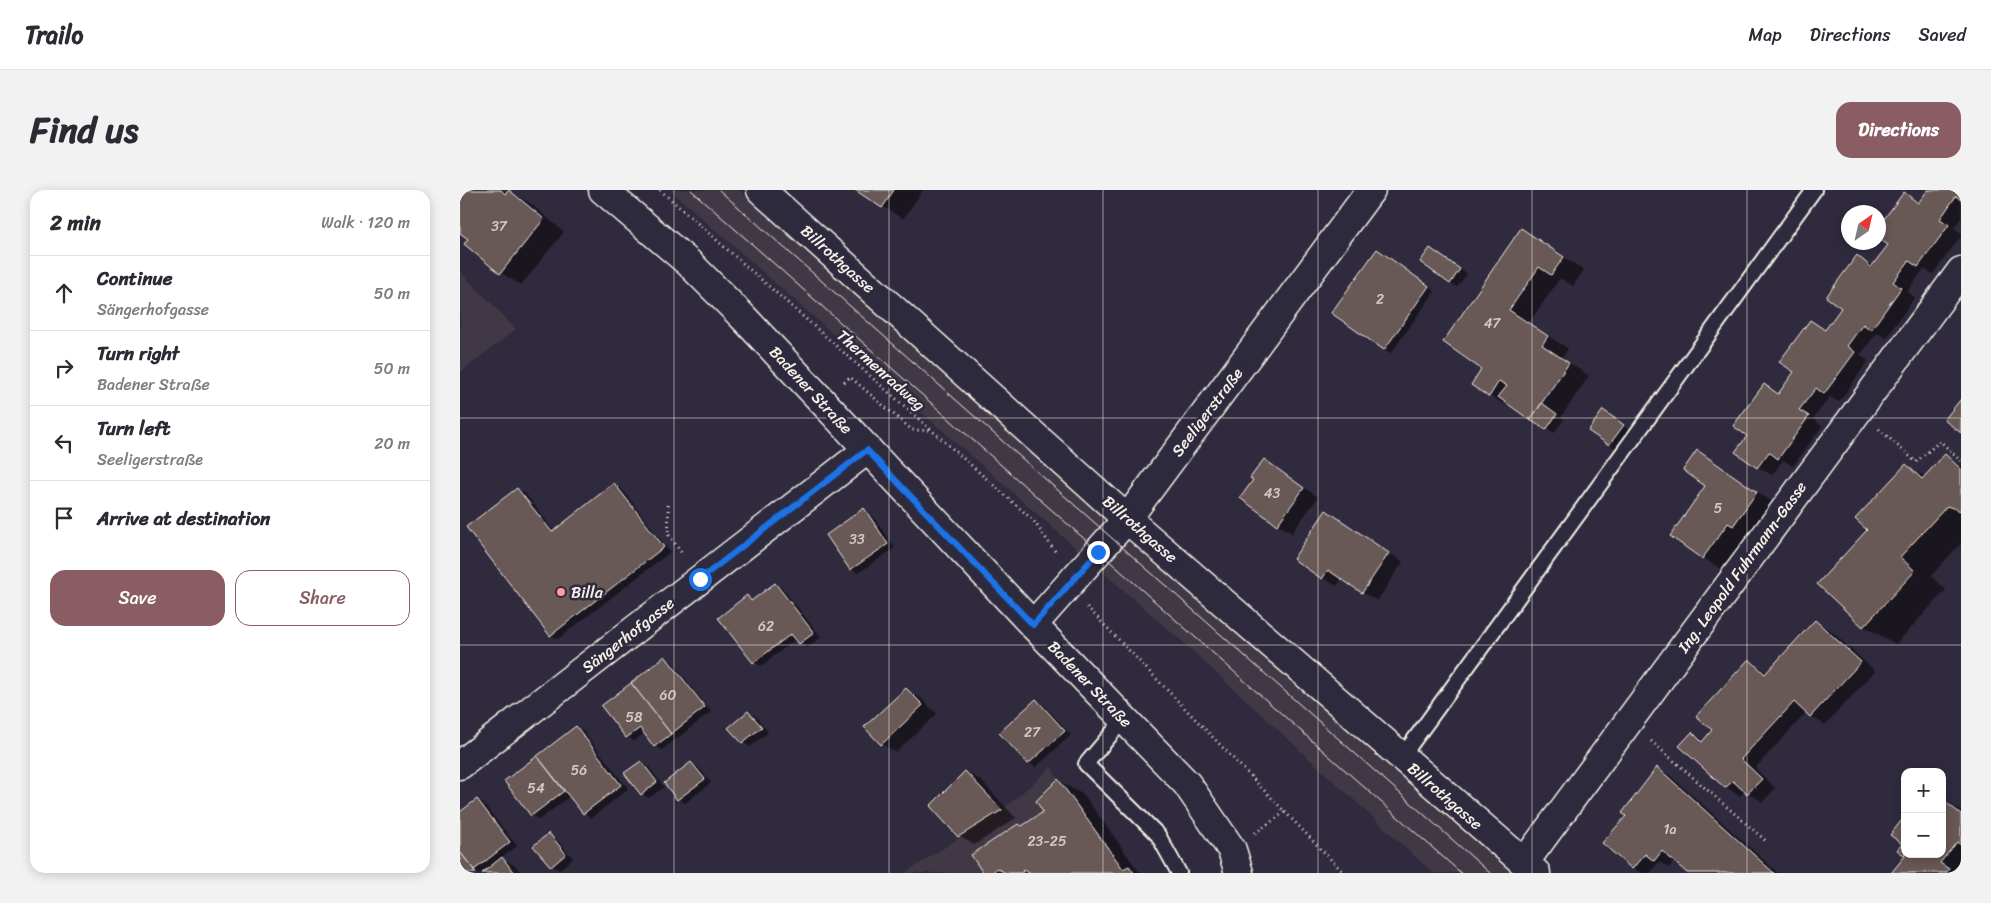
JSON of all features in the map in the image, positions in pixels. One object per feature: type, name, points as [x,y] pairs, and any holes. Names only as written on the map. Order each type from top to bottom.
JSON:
[{"type":"street","name":"Badener Straße","points":[[603,190],[689,263],[1187,784],[1236,861]]},
{"type":"street","name":"Billrothgasse","points":[[761,190],[1127,519],[1530,868]]},
{"type":"street","name":"Seeligerstraße","points":[[1033,625],[1127,519],[1371,190]]},
{"type":"street","name":"Ing. Leopold Fuhrmann-Gasse","points":[[1530,868],[1628,721],[1961,271]]},
{"type":"street","name":"Sängerhofgasse","points":[[460,765],[867,450]]},
{"type":"lane","points":[[1401,758],[1814,190]]},
{"type":"lane","points":[[1124,719],[1086,764],[1158,835],[1179,873]]},
{"type":"path","name":"Thermenradweg","points":[[660,190],[1033,520],[1062,560],[1082,602],[1344,873]]},
{"type":"path","points":[[1857,411],[1916,462],[1940,441],[1961,460]]},
{"type":"path","points":[[668,505],[669,535],[700,579]]},
{"type":"path","points":[[1628,721],[1766,841]]},
{"type":"path","points":[[1236,861],[1285,812]]},
{"type":"shaded area","points":[[670,190],[739,190],[957,386],[1513,873],[1433,873],[1189,648]]},
{"type":"shaded area","points":[[460,271],[516,329],[460,373]]},
{"type":"shaded area","points":[[1052,767],[1058,779],[1123,869],[1134,873],[905,873],[1002,810]]},
{"type":"building","points":[[460,190],[501,190],[505,194],[509,190],[544,219],[500,274],[464,244],[468,239],[460,233]]},
{"type":"building","points":[[855,190],[894,190],[882,208]]},
{"type":"building","points":[[1928,190],[1961,190],[1961,200],[1956,196],[1940,219],[1949,225],[1918,267],[1909,261],[1893,282],[1901,288],[1871,330],[1863,324],[1847,346],[1855,352],[1824,394],[1816,388],[1799,410],[1809,416],[1778,459],[1769,452],[1757,468],[1735,452],[1747,436],[1733,426],[1764,384],[1778,394],[1794,372],[1779,362],[1810,320],[1825,330],[1841,308],[1826,297],[1857,255],[1871,267],[1886,250],[1888,245],[1886,244],[1886,216],[1904,192],[1918,203]]},
{"type":"building","points":[[1521,228],[1564,257],[1551,275],[1539,267],[1509,310],[1548,336],[1542,345],[1569,363],[1530,420],[1498,397],[1507,386],[1499,381],[1489,397],[1471,385],[1481,369],[1443,342]]},
{"type":"building","points":[[1430,248],[1460,269],[1450,284],[1420,262]]},
{"type":"building","points":[[1377,249],[1429,286],[1384,350],[1331,313]]},
{"type":"building","points":[[1961,399],[1961,433],[1944,420]]},
{"type":"building","points":[[1542,403],[1557,414],[1546,430],[1530,420]]},
{"type":"building","points":[[1603,410],[1624,425],[1609,445],[1588,431]]},
{"type":"building","points":[[1697,450],[1757,492],[1733,526],[1728,523],[1702,559],[1670,536],[1705,486],[1683,470]]},
{"type":"building","points":[[1945,454],[1961,469],[1961,511],[1947,506],[1900,557],[1915,571],[1863,627],[1817,584],[1867,530],[1855,519],[1906,464],[1922,479]]},
{"type":"building","points":[[1264,459],[1304,488],[1277,525],[1240,498],[1253,480],[1250,478]]},
{"type":"building","name":"Billa","points":[[614,483],[664,547],[550,636],[466,527],[517,488],[552,532]]},
{"type":"building","points":[[864,508],[888,544],[850,570],[826,535]]},
{"type":"building","points":[[1326,510],[1389,553],[1362,593],[1328,570],[1322,579],[1293,559]]},
{"type":"building","points":[[775,583],[814,633],[799,644],[791,634],[753,663],[718,618],[747,595],[751,601]]},
{"type":"building","points":[[1815,620],[1861,662],[1810,717],[1794,702],[1741,759],[1762,779],[1747,794],[1733,781],[1725,788],[1679,746],[1692,732],[1702,742],[1712,730],[1696,716],[1749,659],[1765,674]]},
{"type":"building","points":[[665,656],[705,707],[671,734],[631,683]]},
{"type":"building","points":[[631,683],[671,734],[654,747],[640,728],[626,738],[601,706]]},
{"type":"building","points":[[906,688],[923,705],[881,745],[864,727]]},
{"type":"building","points":[[1036,699],[1065,731],[1028,764],[999,733]]},
{"type":"building","points":[[748,711],[762,727],[742,743],[728,728]]},
{"type":"building","points":[[576,726],[621,785],[583,814],[537,756]]},
{"type":"building","points":[[537,756],[564,791],[531,816],[504,781]]},
{"type":"building","points":[[641,761],[657,782],[641,795],[624,773]]},
{"type":"building","points":[[691,762],[705,779],[677,800],[664,783]]},
{"type":"building","points":[[1657,767],[1774,873],[1687,873],[1662,851],[1654,861],[1645,854],[1632,869],[1602,843],[1626,816],[1622,813]]},
{"type":"building","points":[[965,771],[1002,810],[958,837],[930,806]]},
{"type":"building","points":[[1058,779],[1123,869],[1129,866],[1134,873],[1029,873],[1023,870],[1022,873],[1006,873],[996,868],[993,873],[983,873],[971,855],[1018,824],[1022,826],[1043,812],[1036,801]]},
{"type":"building","points":[[477,799],[510,842],[474,870],[460,852],[460,812]]},
{"type":"building","points":[[1946,802],[1961,814],[1961,845],[1957,842],[1946,856]]},
{"type":"building","points":[[1901,821],[1901,843],[1890,835]]},
{"type":"building","points":[[549,833],[566,854],[551,867],[533,846]]},
{"type":"building","points":[[460,852],[474,870],[476,873],[460,873]]},
{"type":"building","points":[[502,857],[514,873],[482,873]]},
{"type":"building","points":[[1903,858],[1944,858],[1940,863],[1949,869],[1946,873],[1891,873]]},
{"type":"tram line","points":[[691,190],[1461,873]]},
{"type":"tram line","points":[[719,190],[1490,873]]},
{"type":"place","name":"Billa","points":[[561,592]]},
{"type":"route","points":[[700,579],[867,450],[1033,625],[1071,580],[1098,552]]}]
